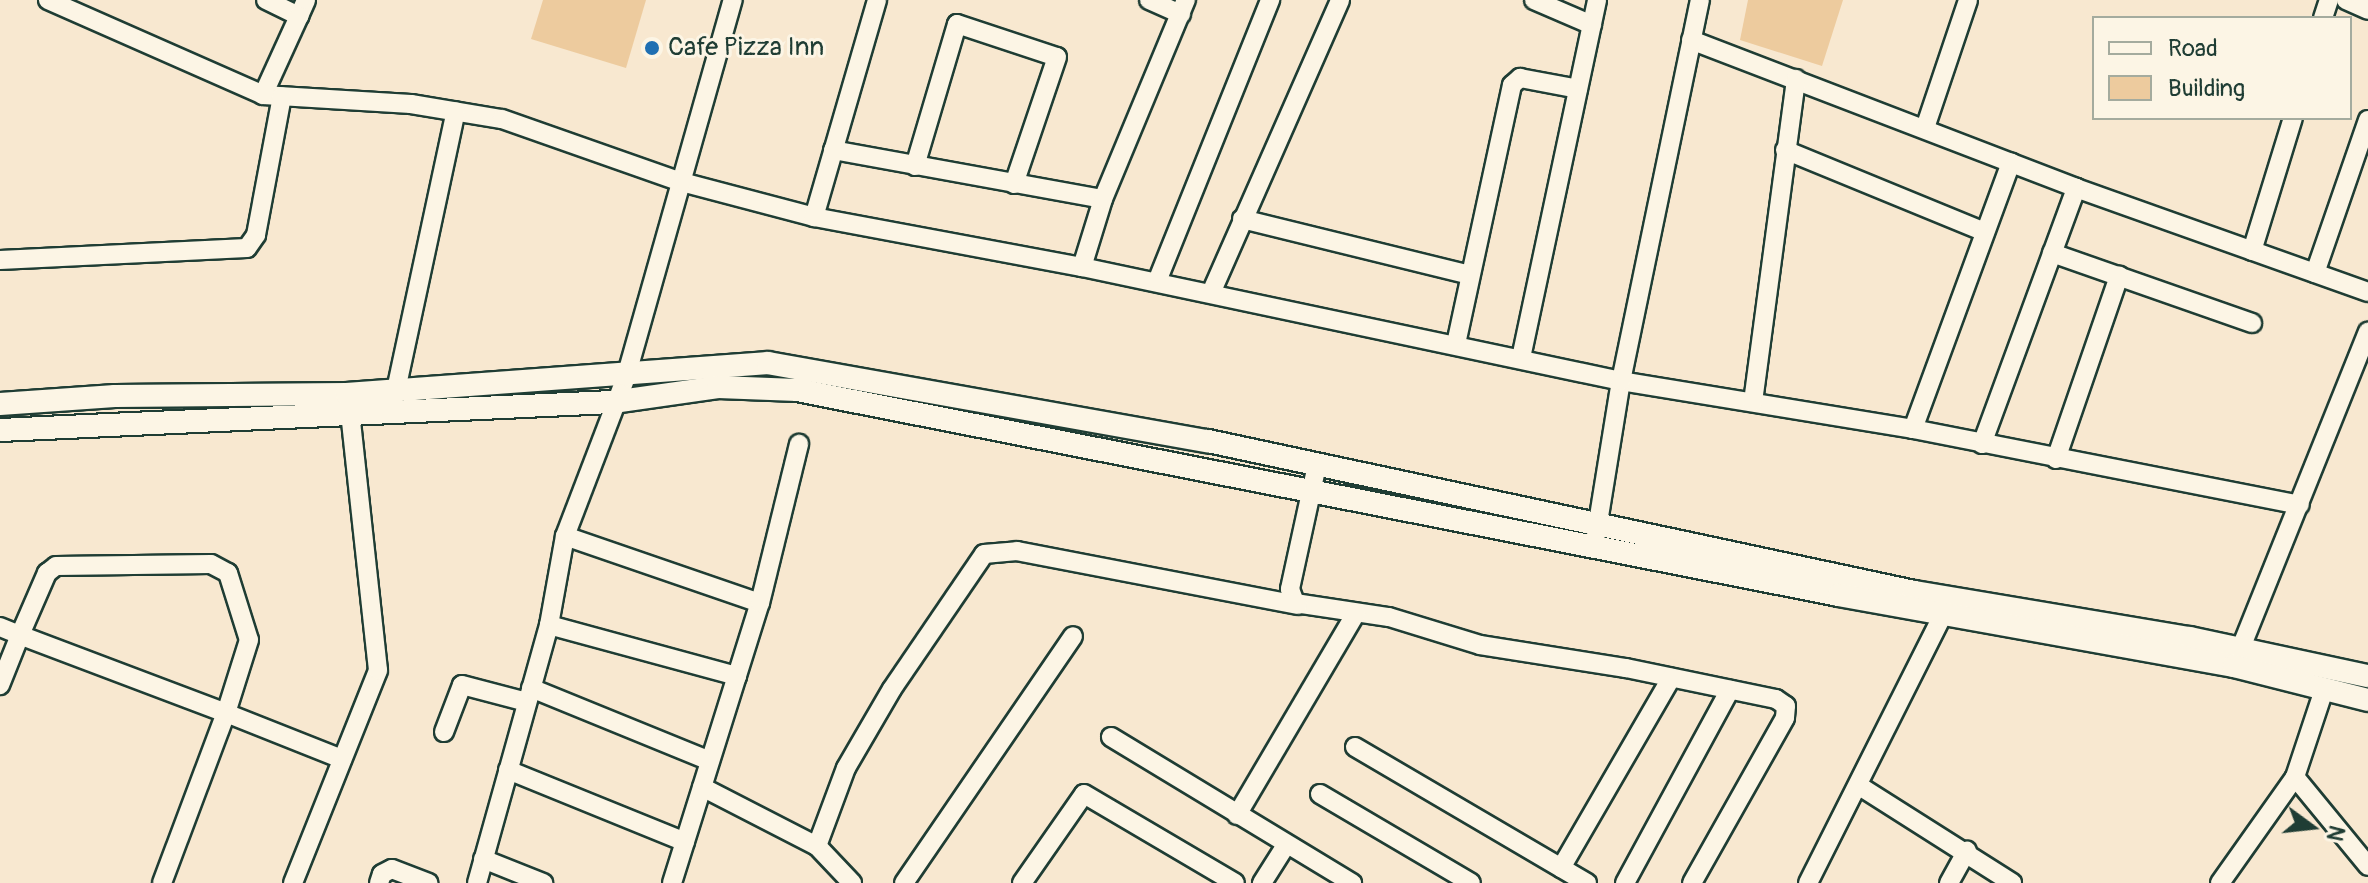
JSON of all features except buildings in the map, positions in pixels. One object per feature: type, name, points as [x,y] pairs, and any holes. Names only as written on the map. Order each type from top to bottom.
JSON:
[{"type":"street","points":[[48,0],[273,95],[456,111],[502,119],[678,181],[814,217],[1158,279],[1621,381],[1913,429],[2300,505]]},
{"type":"street","points":[[0,260],[247,248],[256,235],[273,95],[302,8],[266,0]]},
{"type":"street","points":[[477,883],[549,625],[565,536],[613,402],[626,377],[678,181],[733,0]]},
{"type":"street","points":[[814,217],[877,0]]},
{"type":"street","points":[[1082,267],[1103,199],[1183,7],[1149,0]]},
{"type":"street","points":[[1158,279],[1270,0]]},
{"type":"street","points":[[1211,293],[1340,0]]},
{"type":"street","points":[[1534,0],[1592,25]]},
{"type":"street","points":[[1521,358],[1597,0]]},
{"type":"street","points":[[1596,536],[1621,381],[1700,0]]},
{"type":"street","points":[[1925,128],[1968,0]]},
{"type":"street","points":[[2346,0],[2368,10]]},
{"type":"street","points":[[915,166],[957,24],[1057,57],[1014,184]]},
{"type":"street","points":[[1691,40],[2076,188],[2368,292]]},
{"type":"street","points":[[1456,344],[1512,85],[1520,78],[1578,89]]},
{"type":"street","points":[[1753,402],[1796,79]]},
{"type":"street","points":[[396,390],[456,111]]},
{"type":"street","points":[[2252,251],[2292,120]]},
{"type":"street","points":[[2315,273],[2368,120]]},
{"type":"street","points":[[833,150],[1103,199]]},
{"type":"street","points":[[1785,150],[1985,232]]},
{"type":"street","points":[[1913,429],[2011,162]]},
{"type":"street","points":[[1982,444],[2076,188]]},
{"type":"street","points":[[1242,219],[1470,275]]},
{"type":"street","points":[[2052,253],[2252,323]]},
{"type":"street","points":[[2056,459],[2119,276]]},
{"type":"street","points":[[2237,657],[2368,331]]},
{"type":"street","points":[[0,404],[396,390],[626,377],[667,369],[777,364],[1317,465],[1596,536],[1943,615],[2368,676]]},
{"type":"street","points":[[0,430],[613,402],[718,387],[797,390],[1312,490],[1914,592],[2237,657],[2324,690],[2368,700]]},
{"type":"street","points":[[293,883],[378,670],[350,414]]},
{"type":"street","points":[[672,883],[760,603],[799,444]]},
{"type":"street","points":[[1298,605],[1290,589],[1317,465]]},
{"type":"street","points":[[565,536],[760,603]]},
{"type":"street","points":[[817,846],[846,768],[892,689],[984,554],[1017,551],[1298,605],[1389,617],[1480,645],[1776,699],[1787,712],[1692,883]]},
{"type":"street","points":[[0,685],[47,573],[56,566],[221,566],[228,573],[249,640],[226,713],[162,883]]},
{"type":"street","points":[[1237,815],[1356,613]]},
{"type":"street","points":[[1808,883],[1861,787],[1943,615]]},
{"type":"street","points":[[549,625],[737,676]]},
{"type":"street","points":[[0,627],[342,759]]},
{"type":"street","points":[[904,883],[1073,636]]},
{"type":"street","points":[[1561,868],[1671,678]]},
{"type":"street","points":[[444,732],[462,685],[529,695],[710,761]]},
{"type":"street","points":[[1625,883],[1730,690]]},
{"type":"street","points":[[2220,883],[2295,777],[2324,690]]},
{"type":"street","points":[[1111,737],[1286,845],[1329,877],[1352,883]]},
{"type":"street","points":[[1355,747],[1587,883]]},
{"type":"street","points":[[508,770],[685,842]]},
{"type":"street","points":[[2295,777],[2368,866]]},
{"type":"street","points":[[702,787],[817,846],[852,883]]},
{"type":"street","points":[[1861,787],[1967,851],[2012,883]]},
{"type":"street","points":[[1022,883],[1084,794],[1235,883]]},
{"type":"street","points":[[1320,794],[1471,883]]},
{"type":"street","points":[[1262,883],[1286,845]]},
{"type":"street","points":[[1949,883],[1967,851]]},
{"type":"street","points":[[483,859],[543,883]]},
{"type":"street","points":[[379,883],[382,874],[392,869],[428,883]]},
{"type":"place","name":"Cafe Pizza Inn","points":[[652,48]]}]
